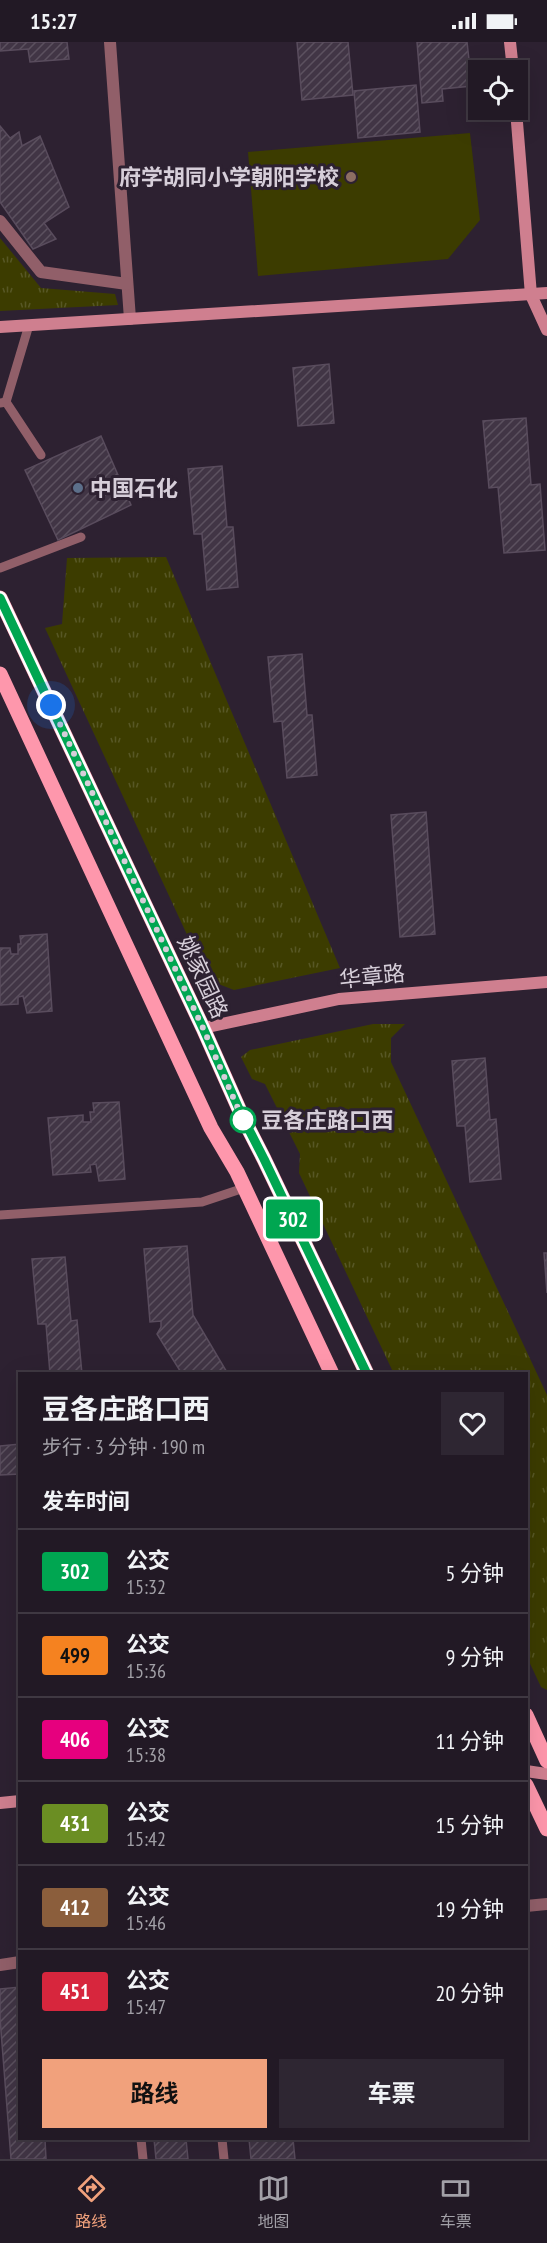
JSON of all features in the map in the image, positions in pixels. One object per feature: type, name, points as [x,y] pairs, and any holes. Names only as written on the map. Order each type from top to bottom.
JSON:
[{"type":"main road","name":"姚家园路","points":[[0,598],[203,1028],[243,1118],[366,1372]]},
{"type":"main road","points":[[0,674],[211,1128],[244,1188],[331,1372]]},
{"type":"main road","points":[[528,1719],[547,1761]]},
{"type":"main road","points":[[528,1789],[547,1829]]},
{"type":"street","points":[[110,42],[130,319]]},
{"type":"street","points":[[510,42],[512,60]]},
{"type":"street","points":[[517,120],[531,295],[547,330]]},
{"type":"street","points":[[0,221],[41,272],[127,284]]},
{"type":"street","points":[[0,327],[547,293]]},
{"type":"street","name":"华章路","points":[[203,1028],[339,999],[547,982]]},
{"type":"street","points":[[528,1771],[547,1774]]},
{"type":"street","points":[[0,1803],[18,1801]]},
{"type":"street","points":[[528,1906],[547,1904]]},
{"type":"street","points":[[0,1965],[18,1962]]},
{"type":"lane","points":[[29,325],[3,402],[41,455]]},
{"type":"lane","points":[[0,568],[81,537]]},
{"type":"lane","points":[[0,1215],[202,1202],[244,1188]]},
{"type":"lane","points":[[141,2140],[143,2159]]},
{"type":"lane","points":[[222,2140],[224,2159]]},
{"type":"green space","points":[[470,133],[480,220],[448,259],[258,276],[248,152]]},
{"type":"green space","points":[[0,238],[41,288],[115,294],[118,305],[0,311]]},
{"type":"green space","points":[[166,557],[340,968],[234,990],[208,980],[45,628],[62,624],[67,558]]},
{"type":"green space","points":[[373,1024],[405,1024],[391,1038],[391,1062],[547,1395],[547,1690],[541,1687],[528,1659],[528,1372],[393,1372],[299,1173],[300,1154],[265,1084],[252,1079],[241,1057],[250,1050]]},
{"type":"building","points":[[0,42],[67,42],[69,59],[30,62],[28,49],[0,51]]},
{"type":"building","points":[[297,42],[348,42],[353,95],[302,100]]},
{"type":"building","points":[[417,42],[467,42],[468,86],[442,89],[443,101],[422,103]]},
{"type":"building","points":[[416,85],[420,132],[358,138],[354,91]]},
{"type":"building","points":[[0,126],[10,138],[19,132],[22,146],[40,136],[69,207],[44,223],[56,239],[33,249],[0,202]]},
{"type":"building","points":[[329,364],[334,423],[298,426],[293,368]]},
{"type":"building","points":[[526,418],[531,485],[540,484],[545,550],[504,553],[498,487],[489,488],[483,421]]},
{"type":"building","name":"中国石化","points":[[101,436],[131,505],[58,540],[25,470]]},
{"type":"building","points":[[222,466],[227,527],[233,527],[238,587],[207,590],[202,534],[194,534],[188,469]]},
{"type":"building","points":[[302,654],[307,715],[312,715],[317,775],[287,778],[282,721],[274,722],[268,657]]},
{"type":"building","points":[[426,812],[435,934],[400,937],[391,815]]},
{"type":"building","points":[[47,934],[52,1011],[27,1013],[23,996],[18,997],[18,1004],[0,1005],[0,948],[10,948],[11,954],[18,954],[18,944],[21,944],[20,936]]},
{"type":"building","points":[[485,1058],[490,1120],[496,1119],[501,1179],[470,1182],[465,1126],[457,1126],[452,1061]]},
{"type":"building","points":[[119,1102],[125,1179],[99,1181],[96,1164],[90,1165],[91,1172],[53,1175],[48,1118],[83,1115],[83,1122],[91,1122],[90,1112],[94,1112],[93,1103]]},
{"type":"building","points":[[187,1246],[193,1315],[227,1372],[181,1372],[157,1334],[161,1321],[150,1322],[144,1249]]},
{"type":"building","points":[[544,1253],[547,1253],[547,1293]]},
{"type":"building","points":[[65,1257],[71,1321],[77,1320],[82,1372],[50,1372],[46,1324],[38,1324],[32,1259]]},
{"type":"building","points":[[18,1444],[18,1474],[0,1475],[0,1446]]},
{"type":"building","points":[[18,1987],[18,2140],[45,2140],[46,2159],[11,2159],[0,2018],[0,1989]]},
{"type":"building","points":[[154,2140],[186,2140],[188,2159],[156,2159]]},
{"type":"building","points":[[249,2140],[293,2140],[295,2159],[251,2159]]},
{"type":"bus line","name":"302","points":[[0,598],[203,1028],[243,1118],[366,1372]]},
{"type":"place","name":"府学胡同小学朝阳学校","points":[[351,177]]},
{"type":"place","name":"中国石化","points":[[78,488]]},
{"type":"place","name":"豆各庄路口西","points":[[243,1120]]},
{"type":"route","points":[[51,705],[203,1028],[243,1120]]}]
